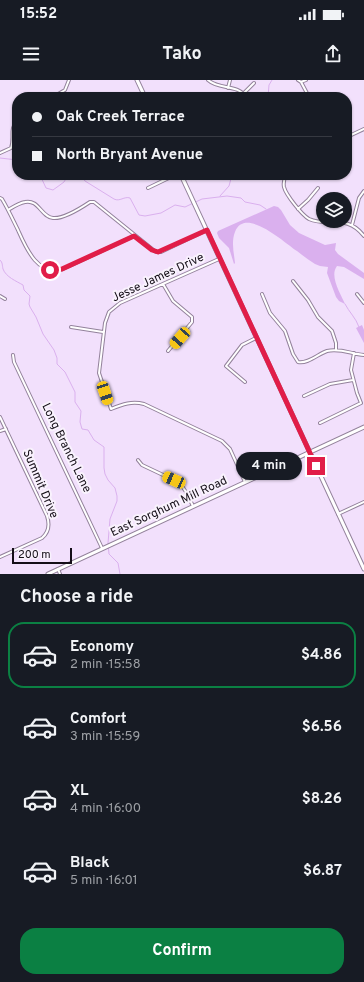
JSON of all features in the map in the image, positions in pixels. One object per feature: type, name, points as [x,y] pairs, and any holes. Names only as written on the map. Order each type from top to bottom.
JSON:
[{"type":"street","points":[[62,92],[68,80]]},
{"type":"street","points":[[137,80],[143,92]]},
{"type":"street","points":[[208,80],[213,84],[242,92]]},
{"type":"street","points":[[228,88],[230,80]]},
{"type":"street","points":[[298,80],[301,82],[306,92]]},
{"type":"street","points":[[301,82],[306,80]]},
{"type":"street","points":[[245,92],[254,83]]},
{"type":"street","points":[[352,135],[364,130]]},
{"type":"street","points":[[0,153],[11,148],[12,144]]},
{"type":"street","points":[[148,188],[165,180]]},
{"type":"street","points":[[184,180],[364,569]]},
{"type":"street","points":[[285,180],[284,187],[298,209],[304,215],[312,220],[316,220]]},
{"type":"street","points":[[298,209],[318,188]]},
{"type":"street","points":[[364,191],[360,196],[352,225],[364,236]]},
{"type":"street","points":[[360,196],[364,198]]},
{"type":"street","points":[[0,198],[8,210],[31,256],[40,265],[50,270],[62,269],[134,236]]},
{"type":"street","points":[[8,210],[23,203],[30,202],[37,205],[48,216],[54,218],[66,214],[90,202],[94,202],[134,236],[152,250],[158,252],[207,230]]},
{"type":"street","name":"Jesse James Drive","points":[[220,258],[120,303],[112,309],[107,315],[103,332],[98,373],[111,409],[133,402],[144,404],[222,441],[228,446],[245,482]]},
{"type":"street","points":[[293,281],[308,300],[318,317],[332,331],[336,343],[336,350]]},
{"type":"street","points":[[163,284],[173,301],[193,319],[168,351]]},
{"type":"street","points":[[262,294],[270,313],[288,335],[293,354],[298,362],[306,361],[326,351],[336,350],[364,355]]},
{"type":"street","points":[[357,294],[364,303]]},
{"type":"street","points":[[0,296],[5,299]]},
{"type":"street","points":[[71,327],[103,332]]},
{"type":"street","points":[[245,382],[227,369],[226,365],[242,345],[257,338]]},
{"type":"street","points":[[320,423],[361,403],[351,370],[354,353]]},
{"type":"street","name":"Long Branch Lane","points":[[13,355],[14,362],[102,548]]},
{"type":"street","points":[[304,396],[330,384],[353,380]]},
{"type":"street","name":"Summit Drive","points":[[0,416],[47,516],[49,524],[47,532],[42,538],[0,557]]},
{"type":"street","name":"East Sorghum Mill Road","points":[[48,574],[364,427]]},
{"type":"street","points":[[0,431],[6,429]]},
{"type":"street","points":[[138,460],[142,465],[180,483],[193,506]]},
{"type":"street","points":[[338,514],[364,502]]},
{"type":"street","points":[[58,569],[60,574]]},
{"type":"shaded area","points":[[274,206],[281,210],[290,225],[299,233],[325,245],[336,243],[335,250],[338,254],[364,273],[364,279],[344,267],[337,266],[334,275],[335,280],[345,304],[339,301],[336,297],[327,273],[328,267],[315,264],[275,235],[256,224],[247,223],[240,225],[235,232],[233,244],[234,264],[229,248],[219,238],[217,233],[218,231]]},
{"type":"shaded area","points":[[362,325],[364,330],[364,343],[356,328]]},
{"type":"waterway","points":[[268,92],[269,85],[272,80]]},
{"type":"waterway","points":[[0,158],[12,159]]},
{"type":"waterway","points":[[42,180],[46,188],[53,190],[65,180]]},
{"type":"waterway","points":[[84,180],[116,200],[130,198],[139,215],[145,216],[161,213],[175,205],[185,207],[202,199],[227,196],[241,198],[245,202],[260,205],[266,209]]},
{"type":"waterway","points":[[220,196],[229,186],[231,180]]},
{"type":"waterway","points":[[0,260],[4,272],[23,285],[24,290],[30,296],[30,307],[43,334],[54,350],[57,358],[57,364],[65,372],[75,392],[75,402],[81,411],[80,422],[82,429],[88,430],[94,440],[104,447],[105,474],[115,488],[117,496],[117,501],[110,519],[108,543],[109,554],[118,563],[120,574]]},
{"type":"waterway","points":[[345,304],[359,327]]},
{"type":"route","points":[[50,270],[57,271],[62,269],[134,236],[154,252],[161,252],[207,230],[316,466]]}]
